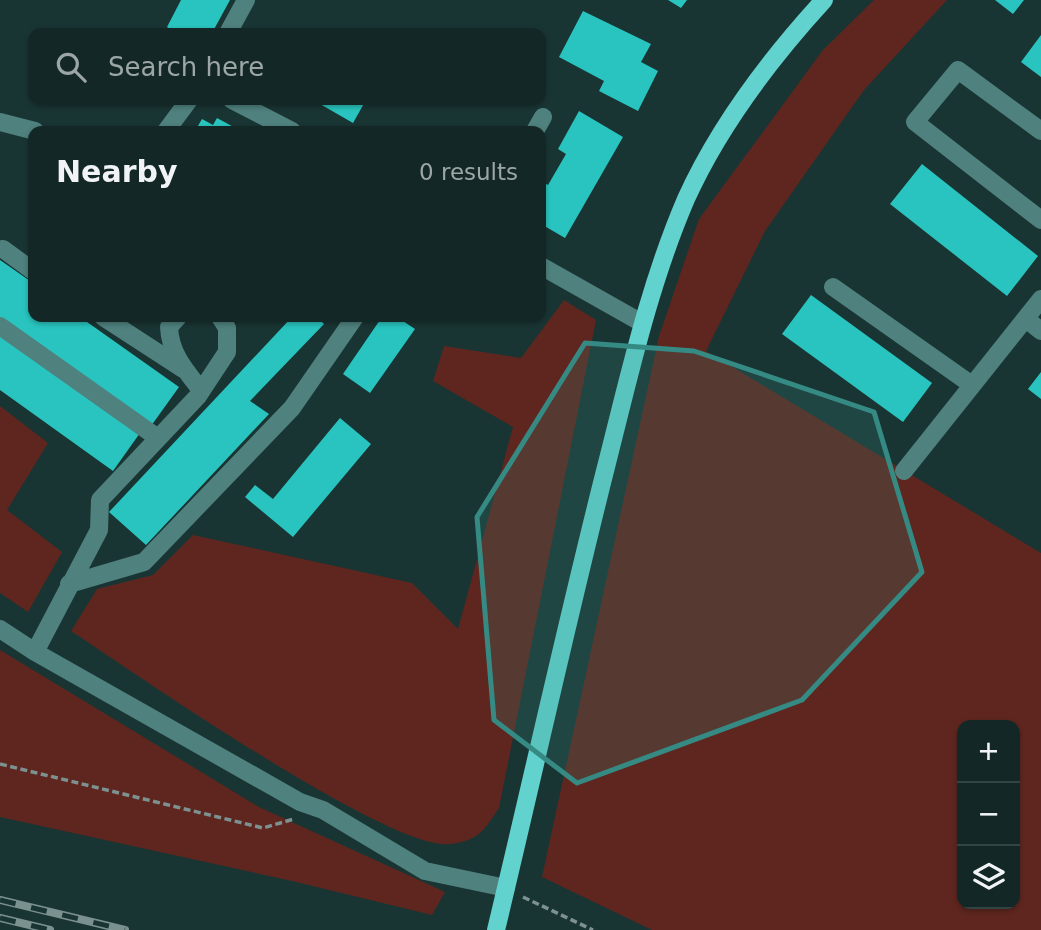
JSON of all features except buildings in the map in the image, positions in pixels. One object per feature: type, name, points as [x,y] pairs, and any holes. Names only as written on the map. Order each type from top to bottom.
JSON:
[{"type":"main road","points":[[495,930],[561,647],[642,323],[687,197],[724,131],[780,48],[824,0]]},
{"type":"street","points":[[231,28],[246,0]]},
{"type":"street","points":[[1041,131],[958,70],[915,122],[1041,220]]},
{"type":"street","points":[[170,126],[185,105]]},
{"type":"street","points":[[242,105],[282,126]]},
{"type":"street","points":[[0,122],[28,129]]},
{"type":"street","points":[[3,250],[28,268]]},
{"type":"street","points":[[546,269],[642,323]]},
{"type":"street","points":[[833,287],[972,385]]},
{"type":"street","points":[[904,471],[1041,299]]},
{"type":"street","points":[[1026,319],[1041,331]]},
{"type":"street","points":[[111,322],[183,369]]},
{"type":"street","points":[[174,322],[169,327],[170,344],[183,369],[201,390]]},
{"type":"street","points":[[35,652],[99,530],[100,500],[201,390],[227,352],[227,328],[223,322]]},
{"type":"street","points":[[69,584],[144,562],[292,408],[352,322]]},
{"type":"street","points":[[0,326],[158,438]]},
{"type":"street","points":[[0,629],[35,652],[300,802],[323,810],[425,871],[506,888]]},
{"type":"path","points":[[0,764],[263,828],[323,810]]},
{"type":"path","points":[[506,888],[593,930]]},
{"type":"highlighted area","points":[[585,343],[694,351],[874,412],[922,572],[802,700],[577,783],[494,720],[477,517]]},
{"type":"shaded area","points":[[874,0],[947,0],[864,90],[765,231],[706,351],[1041,553],[1041,930],[652,930],[542,877],[659,336],[699,219],[823,50]]},
{"type":"shaded area","points":[[564,300],[596,320],[499,808],[475,837],[451,844],[420,839],[375,820],[262,756],[71,631],[97,589],[153,575],[193,535],[412,583],[458,629],[513,427],[433,381],[444,346],[521,358]]},
{"type":"shaded area","points":[[0,406],[48,443],[7,510],[62,552],[28,612],[0,593]]},
{"type":"shaded area","points":[[0,650],[259,807],[445,892],[432,915],[292,881],[0,817]]},
{"type":"railway","points":[[0,900],[125,930]]},
{"type":"railway","points":[[0,918],[50,930]]}]
